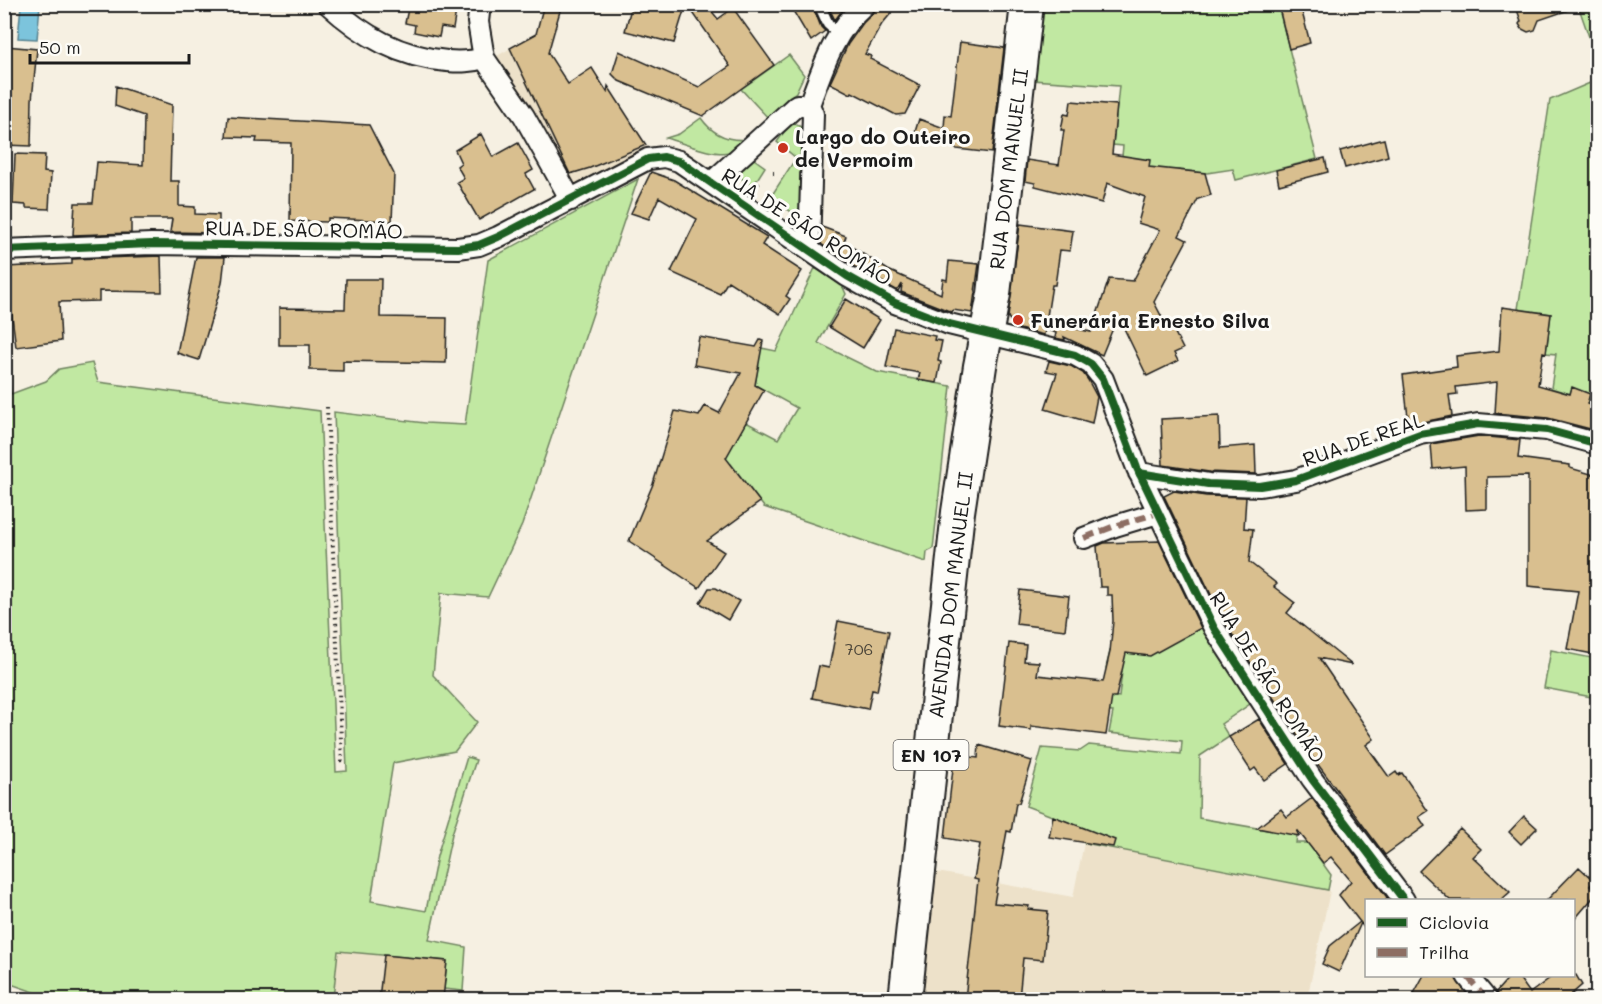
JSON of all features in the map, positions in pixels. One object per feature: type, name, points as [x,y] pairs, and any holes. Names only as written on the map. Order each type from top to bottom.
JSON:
[{"type":"main road","name":"RUA DOM MANUEL II","points":[[987,334],[994,294],[1027,4]]},
{"type":"main road","name":"AVENIDA DOM MANUEL II","points":[[905,999],[958,512],[987,334]]},
{"type":"street","points":[[328,4],[362,33],[407,54],[431,59],[471,62],[484,58]]},
{"type":"street","points":[[480,4],[478,22],[484,58],[524,116],[571,200]]},
{"type":"street","points":[[809,250],[813,114],[809,105],[829,51],[839,34],[866,4]]},
{"type":"street","points":[[711,183],[797,105],[809,105]]},
{"type":"street","name":"RUA DE SÃO ROMÃO","points":[[4,250],[151,244],[458,248],[479,245],[498,237],[648,159],[664,157],[679,161],[863,286],[895,303],[949,324],[1075,355],[1091,364],[1106,385],[1139,472],[1214,628],[1312,779],[1403,899]]},
{"type":"street","name":"RUA DE REAL","points":[[1139,472],[1208,484],[1260,486],[1296,480],[1420,434],[1478,424],[1547,430],[1598,444]]},
{"type":"street","points":[[1084,538],[1158,513]]},
{"type":"street","points":[[1469,977],[1487,999]]},
{"type":"lane","points":[[819,4],[828,24],[839,34]]},
{"type":"path","points":[[327,407],[342,764]]},
{"type":"shaded area","points":[[535,34],[568,84],[592,68],[614,103],[618,101],[653,155],[572,195],[490,60]]},
{"type":"shaded area","points":[[1084,843],[1330,891],[1307,999],[907,1000],[920,871],[943,873],[1073,897]]},
{"type":"shaded area","points":[[338,950],[447,961],[445,989],[541,999],[333,1000]]},
{"type":"green space","points":[[1041,5],[1278,5],[1317,159],[1236,180],[1233,169],[1207,173],[1179,170],[1148,173],[1122,156],[1123,146],[1113,145],[1119,86],[1032,80]]},
{"type":"green space","points":[[1578,5],[1597,5],[1597,60]]},
{"type":"green space","points":[[789,55],[804,75],[796,92],[769,119],[741,89]]},
{"type":"green space","points":[[1597,80],[1597,408],[1587,404],[1589,394],[1572,388],[1570,394],[1551,388],[1556,354],[1546,353],[1551,314],[1518,309],[1550,100]]},
{"type":"green space","points":[[701,118],[711,129],[722,136],[741,140],[749,139],[735,150],[718,153],[666,138],[679,134]]},
{"type":"green space","points":[[794,123],[804,129],[802,209],[793,213],[770,198],[796,158],[777,142],[786,129]]},
{"type":"green space","points":[[754,159],[765,167],[753,186],[742,179],[740,171]]},
{"type":"green space","points":[[638,179],[522,525],[488,597],[441,593],[433,675],[477,722],[455,751],[393,763],[371,901],[426,911],[437,856],[467,757],[476,760],[452,834],[429,940],[466,947],[463,991],[444,989],[447,961],[338,951],[333,999],[57,1000],[5,982],[4,349],[11,394],[46,381],[59,369],[92,363],[98,382],[320,411],[336,772],[347,771],[334,412],[425,423],[465,425],[488,260]]},
{"type":"green space","points":[[815,268],[842,285],[846,294],[818,343],[877,372],[951,386],[933,549],[927,552],[926,562],[764,507],[731,464],[722,462],[746,422],[778,439],[797,408],[755,385],[761,348],[776,351]]},
{"type":"green space","points":[[1203,627],[1250,704],[1221,724],[1229,737],[1200,756],[1199,818],[1297,835],[1296,843],[1308,843],[1331,875],[1328,890],[1084,843],[1086,829],[1026,806],[1042,748],[1080,751],[1089,745],[1181,754],[1182,741],[1109,733],[1113,712],[1097,711],[1101,694],[1119,697],[1122,672],[1106,668],[1110,651],[1135,654],[1164,647]]},
{"type":"green space","points":[[1551,650],[1597,659],[1597,698],[1544,688]]},
{"type":"water","points":[[21,5],[40,5],[37,39],[18,38]]},
{"type":"building","points":[[409,4],[457,4],[453,29],[441,27],[439,37],[414,32],[415,25],[405,23]]},
{"type":"building","points":[[544,4],[562,4],[548,53],[568,84],[592,68],[607,92],[608,86],[646,145],[570,174],[510,48],[536,34]]},
{"type":"building","points":[[632,4],[645,4],[665,10],[671,4],[686,4],[674,43],[625,31]]},
{"type":"building","points":[[687,4],[706,4],[718,19],[733,8],[774,65],[703,116],[619,81],[612,74],[619,51],[699,87],[730,66]]},
{"type":"building","points":[[789,4],[812,4],[821,27],[825,31],[811,41]]},
{"type":"building","points":[[827,4],[847,4],[835,20]]},
{"type":"building","points":[[877,4],[899,4],[882,24],[865,54],[871,56],[870,59],[920,85],[905,114],[896,115],[830,83],[848,44],[874,12]]},
{"type":"building","points":[[1278,4],[1300,4],[1310,43],[1289,49]]},
{"type":"building","points":[[1515,4],[1576,4],[1577,7],[1539,20],[1535,30],[1528,32],[1519,24],[1521,21]]},
{"type":"building","points":[[960,42],[1004,48],[992,153],[957,149],[914,135],[919,119],[944,128],[945,115],[951,116]]},
{"type":"building","points":[[6,46],[37,49],[32,100],[31,146],[4,145]]},
{"type":"building","points":[[116,86],[172,105],[170,181],[179,181],[179,206],[195,207],[195,214],[219,215],[219,233],[170,232],[172,219],[131,219],[131,233],[73,235],[75,203],[93,203],[97,162],[143,165],[144,116],[115,106]]},
{"type":"building","points":[[1071,101],[1117,105],[1112,154],[1150,160],[1149,167],[1205,173],[1211,195],[1198,199],[1179,236],[1187,240],[1154,302],[1166,325],[1170,323],[1183,349],[1174,353],[1178,361],[1147,376],[1118,316],[1102,355],[1064,337],[1065,340],[1055,338],[1056,333],[1048,330],[1051,323],[1091,332],[1109,279],[1133,281],[1160,230],[1138,223],[1145,197],[1107,183],[1102,203],[1035,186],[1035,183],[1025,181],[1027,160],[1059,165],[1064,114],[1069,115]]},
{"type":"building","points":[[228,117],[369,125],[394,174],[392,221],[328,218],[328,222],[290,221],[291,143],[256,142],[257,138],[226,137]]},
{"type":"building","points":[[481,134],[493,157],[518,143],[533,170],[526,174],[534,189],[479,220],[457,182],[464,178],[457,166],[461,163],[455,150]]},
{"type":"building","points":[[1384,139],[1388,156],[1345,168],[1340,151]]},
{"type":"building","points":[[15,154],[45,155],[44,172],[51,173],[49,209],[26,208],[26,205],[13,204]]},
{"type":"building","points":[[1325,158],[1328,172],[1279,185],[1276,170]]},
{"type":"building","points":[[651,172],[674,180],[767,237],[762,245],[802,271],[786,296],[790,299],[780,314],[728,281],[720,294],[671,272],[697,219],[659,197],[649,219],[631,213]]},
{"type":"building","points":[[1020,224],[1073,231],[1070,251],[1060,250],[1044,335],[1015,328],[1008,317]]},
{"type":"building","points":[[822,227],[846,236],[844,242],[888,270],[941,294],[943,279],[947,280],[949,261],[979,264],[972,313],[953,310],[952,312],[901,292],[902,284],[898,291],[853,266],[821,244]]},
{"type":"building","points":[[161,256],[162,292],[99,291],[99,301],[59,302],[61,341],[16,347],[10,302],[4,303],[4,267],[72,264],[72,259]]},
{"type":"building","points":[[196,257],[225,257],[222,283],[199,360],[177,353]]},
{"type":"building","points":[[346,279],[381,279],[380,317],[447,318],[446,363],[343,361],[343,371],[310,370],[310,345],[279,345],[279,308],[345,309]]},
{"type":"building","points":[[846,299],[880,320],[863,348],[829,327]]},
{"type":"building","points":[[1502,307],[1551,314],[1546,353],[1543,352],[1538,385],[1570,394],[1572,387],[1590,394],[1587,404],[1598,408],[1598,431],[1548,418],[1495,413],[1497,382],[1456,387],[1457,394],[1449,395],[1452,416],[1409,425],[1403,375],[1457,367],[1456,356],[1499,351]]},
{"type":"building","points":[[894,328],[935,336],[934,340],[942,341],[937,383],[918,380],[920,373],[886,367]]},
{"type":"building","points":[[699,337],[756,347],[760,340],[763,341],[755,385],[764,390],[726,458],[760,502],[707,541],[724,552],[699,588],[629,541],[653,484],[675,411],[699,416],[705,406],[719,413],[741,373],[694,365]]},
{"type":"building","points":[[1049,361],[1071,366],[1083,373],[1088,380],[1097,397],[1092,423],[1045,409],[1057,373],[1046,371]]},
{"type":"building","points":[[1219,416],[1220,448],[1255,445],[1256,474],[1209,472],[1163,465],[1161,419]]},
{"type":"building","points":[[1479,436],[1520,440],[1518,458],[1570,465],[1570,468],[1598,476],[1598,655],[1567,649],[1578,591],[1528,586],[1528,476],[1487,477],[1487,509],[1466,510],[1465,466],[1433,469],[1431,444]]},
{"type":"building","points":[[1174,491],[1206,496],[1246,497],[1244,528],[1253,529],[1249,562],[1277,584],[1274,587],[1295,603],[1287,613],[1352,665],[1319,658],[1374,739],[1366,745],[1389,777],[1396,772],[1398,775],[1402,773],[1428,811],[1419,817],[1425,826],[1385,855],[1308,751],[1224,622],[1164,496]]},
{"type":"building","points":[[1159,541],[1201,628],[1150,656],[1126,653],[1116,697],[1112,697],[1106,735],[1031,726],[1031,730],[999,726],[1009,643],[1026,645],[1024,661],[1039,662],[1037,675],[1103,682],[1110,652],[1113,621],[1112,595],[1107,595],[1107,587],[1100,587],[1097,546],[1104,543]]},
{"type":"building","points":[[709,588],[716,588],[739,601],[728,620],[700,603]]},
{"type":"building","points":[[1020,590],[1069,596],[1065,630],[1016,624]]},
{"type":"building","points":[[838,621],[889,631],[877,691],[872,690],[868,709],[812,698],[819,666],[829,668]]},
{"type":"building","points":[[1259,719],[1288,764],[1264,780],[1255,768],[1251,771],[1229,737]]},
{"type":"building","points":[[979,745],[1032,761],[1019,803],[1016,803],[1011,832],[1007,831],[994,903],[1029,906],[1028,909],[1048,911],[1043,960],[1023,958],[1019,999],[965,999],[978,880],[974,879],[980,844],[945,838],[954,760],[961,760],[962,756],[978,758]]},
{"type":"building","points":[[1312,798],[1388,899],[1365,899],[1365,929],[1361,923],[1339,972],[1322,964],[1330,946],[1360,922],[1339,895],[1351,881],[1331,857],[1323,863],[1298,831],[1299,836],[1257,828],[1281,809],[1287,817]]},
{"type":"building","points":[[1053,816],[1115,840],[1113,847],[1049,837]]},
{"type":"building","points":[[1524,816],[1537,828],[1521,844],[1509,832]]},
{"type":"building","points":[[1460,829],[1481,849],[1473,857],[1510,892],[1502,899],[1449,899],[1419,871]]},
{"type":"building","points":[[1579,867],[1594,881],[1590,886],[1597,893],[1575,919],[1575,899],[1548,899]]},
{"type":"building","points":[[384,955],[447,961],[443,999],[379,999]]},
{"type":"building","points":[[1576,975],[1582,985],[1566,999],[1499,999],[1496,992],[1509,977],[1518,977],[1530,993],[1551,977],[1575,977]]},
{"type":"building","points":[[1423,977],[1454,977],[1471,999],[1411,999]]},
{"type":"marked path","points":[[1084,538],[1158,513]]},
{"type":"marked path","points":[[1468,977],[1487,1000]]},
{"type":"cycle path","points":[[4,250],[151,244],[458,248],[479,245],[498,237],[648,159],[664,157],[679,161],[847,276],[895,303],[949,324],[1075,355],[1091,364],[1103,379],[1137,468],[1214,628],[1312,779],[1403,899]]},
{"type":"cycle path","points":[[1139,473],[1208,484],[1260,486],[1296,480],[1420,434],[1478,424],[1547,430],[1598,444]]},
{"type":"place","name":"Largo do Outeiro de Vermoim","points":[[783,148]]},
{"type":"place","name":"Funerária Ernesto Silva","points":[[1018,320]]}]
